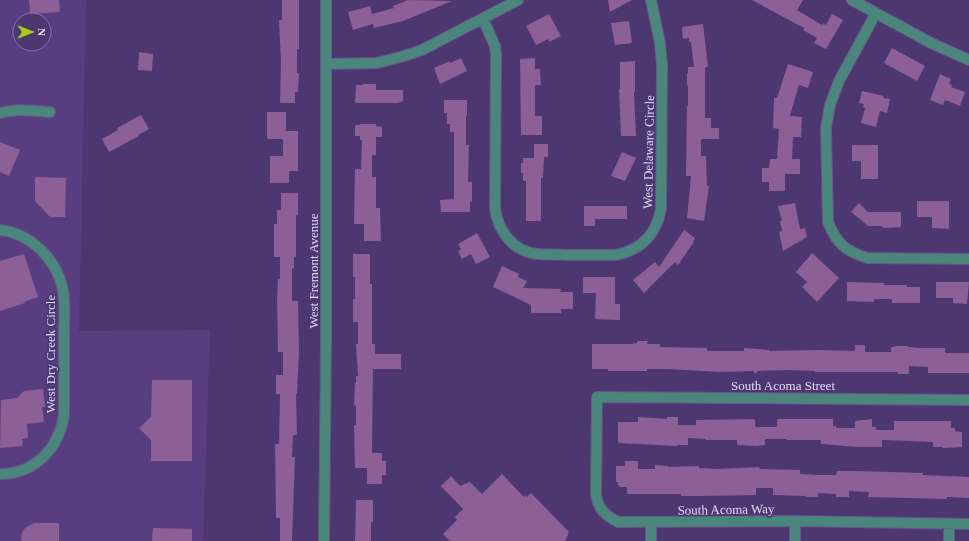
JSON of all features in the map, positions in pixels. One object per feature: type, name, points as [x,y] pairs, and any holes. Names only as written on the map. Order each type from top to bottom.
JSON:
[{"type":"street","name":"West Fremont Avenue","points":[[324,541],[326,338],[326,0]]},
{"type":"street","points":[[326,64],[377,62],[404,56],[422,50],[518,0]]},
{"type":"street","name":"West Delaware Circle","points":[[483,18],[495,46],[496,54],[495,208],[496,219],[501,231],[514,245],[536,254],[616,255],[627,253],[641,245],[646,240],[653,231],[659,219],[661,208],[662,66],[660,43],[651,0]]},
{"type":"street","points":[[852,0],[931,43],[969,60]]},
{"type":"street","points":[[876,13],[839,81],[830,106],[826,128],[828,222],[833,234],[840,244],[854,254],[868,258],[969,259]]},
{"type":"street","points":[[0,112],[20,110],[50,112]]},
{"type":"street","name":"West Dry Creek Circle","points":[[0,230],[18,235],[34,243],[53,264],[59,276],[63,290],[64,415],[60,434],[55,443],[38,462],[18,472],[0,474]]},
{"type":"street","name":"South Acoma Street","points":[[597,397],[969,400]]},
{"type":"street","name":"South Acoma Way","points":[[597,397],[597,502],[606,516],[618,522],[795,521],[969,524]]},
{"type":"street","points":[[795,521],[795,541]]},
{"type":"street","points":[[650,541],[651,523]]},
{"type":"street","points":[[949,524],[949,541]]},
{"type":"shaded area","points":[[0,0],[86,0],[79,331],[210,330],[203,541],[0,541]]},
{"type":"building","points":[[29,0],[59,0],[60,12],[30,12]]},
{"type":"building","points":[[282,0],[299,0],[299,49],[297,49],[297,73],[299,73],[298,92],[295,92],[295,103],[280,103],[281,61],[279,20],[282,20]]},
{"type":"building","points":[[408,0],[452,1],[403,21],[374,28],[373,24],[353,30],[348,12],[370,6],[372,14],[394,8],[393,6]]},
{"type":"building","points":[[608,0],[632,0],[610,12]]},
{"type":"building","points":[[752,0],[803,0],[797,10],[822,25],[823,23],[826,25],[832,14],[843,20],[826,49],[814,43],[817,38],[803,30],[804,28]]},
{"type":"building","points":[[549,14],[561,36],[549,42],[548,39],[536,45],[526,26]]},
{"type":"building","points":[[629,21],[632,43],[615,45],[611,23]]},
{"type":"building","points":[[703,24],[708,67],[705,67],[705,118],[711,118],[711,128],[719,128],[719,139],[701,139],[701,156],[706,156],[707,186],[709,186],[704,221],[687,218],[691,176],[686,176],[688,106],[687,73],[688,67],[694,67],[691,42],[689,42],[689,38],[683,39],[682,27]]},
{"type":"building","points":[[892,48],[925,66],[917,81],[884,63]]},
{"type":"building","points":[[139,52],[153,54],[152,71],[138,70]]},
{"type":"building","points":[[461,58],[467,71],[440,84],[434,68]]},
{"type":"building","points":[[535,58],[535,69],[540,69],[541,85],[535,85],[535,116],[542,116],[542,135],[521,135],[520,59]]},
{"type":"building","points":[[635,61],[634,92],[636,136],[621,136],[619,89],[620,62]]},
{"type":"building","points":[[788,64],[813,72],[808,88],[799,85],[790,116],[802,117],[801,137],[793,137],[792,159],[800,159],[800,174],[785,174],[785,191],[769,191],[769,182],[762,182],[762,168],[769,168],[770,159],[777,159],[779,129],[773,128],[774,98],[777,98]]},
{"type":"building","points":[[940,74],[951,79],[949,84],[952,85],[951,87],[965,92],[960,106],[945,100],[943,105],[930,100]]},
{"type":"building","points":[[376,84],[376,90],[403,90],[403,101],[398,103],[355,103],[356,85]]},
{"type":"building","points":[[862,91],[884,96],[883,98],[890,99],[887,113],[880,111],[876,127],[861,123],[865,108],[863,107],[864,104],[859,103]]},
{"type":"building","points":[[444,100],[467,100],[466,145],[469,145],[468,182],[472,182],[472,201],[470,202],[470,212],[441,212],[440,200],[454,199],[454,132],[450,132],[450,124],[447,124],[447,113],[444,113]]},
{"type":"building","points":[[267,112],[286,112],[286,131],[298,131],[298,171],[289,171],[289,183],[270,183],[270,156],[283,156],[283,139],[267,139]]},
{"type":"building","points":[[141,115],[149,129],[109,152],[102,139],[118,130],[117,128]]},
{"type":"building","points":[[376,124],[376,126],[382,127],[382,137],[376,137],[376,155],[372,155],[372,177],[376,177],[376,208],[380,208],[381,241],[364,241],[364,224],[354,224],[355,169],[361,169],[362,140],[360,140],[360,136],[355,136],[355,125]]},
{"type":"building","points":[[0,142],[20,150],[9,176],[0,172]]},
{"type":"building","points":[[534,144],[548,144],[548,157],[544,157],[543,178],[541,178],[541,221],[526,221],[526,181],[523,181],[521,163],[523,163],[523,158],[534,158]]},
{"type":"building","points":[[852,145],[878,145],[878,179],[861,179],[861,161],[852,161]]},
{"type":"building","points":[[622,152],[636,158],[625,181],[611,176]]},
{"type":"building","points":[[35,177],[66,178],[65,217],[50,217],[35,201]]},
{"type":"building","points":[[281,193],[298,193],[298,215],[296,215],[296,257],[294,257],[294,268],[292,269],[292,301],[298,301],[299,352],[296,394],[297,435],[293,435],[292,457],[295,457],[292,541],[280,541],[280,518],[276,518],[275,444],[279,444],[280,394],[276,394],[276,375],[283,375],[283,352],[278,352],[277,301],[278,279],[280,279],[280,257],[274,257],[274,224],[277,224],[277,210],[281,210]]},
{"type":"building","points":[[917,201],[949,201],[949,229],[932,228],[932,217],[917,217]]},
{"type":"building","points":[[795,203],[800,229],[805,228],[807,237],[783,251],[779,232],[782,231],[780,221],[782,221],[778,206]]},
{"type":"building","points":[[859,203],[868,212],[901,212],[901,227],[883,228],[882,226],[868,226],[851,212]]},
{"type":"building","points":[[584,206],[627,206],[627,219],[595,219],[595,226],[584,226]]},
{"type":"building","points":[[684,230],[695,238],[693,243],[678,265],[675,262],[644,293],[633,280],[655,262],[659,267]]},
{"type":"building","points":[[477,233],[490,257],[476,264],[471,254],[462,259],[458,251],[461,249],[458,244]]},
{"type":"building","points":[[812,253],[839,278],[817,302],[802,287],[807,282],[796,272]]},
{"type":"building","points":[[24,254],[38,297],[0,311],[0,261]]},
{"type":"building","points":[[353,254],[370,254],[370,284],[372,284],[372,344],[375,344],[375,354],[401,354],[401,369],[373,369],[372,453],[382,453],[382,461],[386,461],[386,475],[382,475],[382,484],[367,484],[367,468],[355,468],[354,425],[356,425],[356,406],[354,405],[355,383],[356,376],[358,376],[356,344],[358,344],[358,322],[353,322],[355,277],[353,277]]},
{"type":"building","points":[[502,266],[519,274],[518,277],[527,281],[523,288],[561,289],[560,292],[573,292],[573,309],[561,309],[561,313],[531,313],[531,305],[493,287]]},
{"type":"building","points":[[583,277],[615,277],[615,304],[620,304],[620,320],[595,319],[596,293],[583,293]]},
{"type":"building","points":[[847,282],[884,283],[884,285],[907,285],[907,287],[920,287],[920,303],[892,303],[892,299],[874,299],[874,302],[847,301]]},
{"type":"building","points":[[936,282],[969,282],[967,304],[953,303],[953,298],[936,298]]},
{"type":"building","points":[[637,341],[648,341],[647,344],[660,344],[660,347],[707,348],[707,351],[744,351],[744,348],[769,351],[855,351],[855,345],[865,345],[865,352],[891,352],[891,347],[895,346],[945,348],[945,353],[969,353],[969,373],[928,373],[928,367],[909,366],[909,374],[898,374],[898,372],[815,372],[789,370],[758,371],[755,374],[753,371],[722,372],[647,369],[647,371],[608,371],[608,369],[592,369],[592,344],[631,344],[637,343]]},
{"type":"building","points":[[152,380],[192,380],[192,461],[151,461],[151,440],[139,428],[151,417]]},
{"type":"building","points":[[43,389],[45,407],[42,407],[44,422],[27,424],[28,438],[22,439],[23,446],[0,448],[1,400],[17,398],[24,391]]},
{"type":"building","points":[[638,417],[667,419],[667,417],[678,417],[678,425],[696,425],[696,420],[755,419],[755,427],[777,427],[777,419],[833,419],[833,426],[836,426],[836,428],[855,428],[855,421],[872,419],[872,427],[876,427],[876,430],[894,430],[894,421],[951,421],[951,428],[955,428],[955,431],[962,432],[962,447],[943,448],[933,447],[933,442],[882,440],[882,447],[821,444],[821,440],[787,439],[765,439],[765,445],[756,446],[737,445],[737,440],[706,440],[688,438],[688,445],[677,446],[618,443],[618,422],[638,422]]},
{"type":"building","points":[[625,461],[638,461],[638,469],[655,469],[655,465],[668,467],[699,466],[699,468],[717,469],[759,467],[760,469],[800,470],[800,474],[818,475],[836,475],[837,471],[857,471],[923,473],[923,475],[969,477],[969,498],[947,497],[947,499],[868,497],[869,492],[849,491],[849,497],[836,497],[836,494],[818,493],[818,497],[806,497],[773,495],[773,488],[756,488],[756,495],[681,496],[681,494],[627,494],[627,487],[620,487],[618,482],[616,482],[616,466],[625,466]]},
{"type":"building","points":[[502,474],[524,497],[526,495],[527,497],[531,493],[569,532],[565,541],[450,541],[443,534],[457,520],[455,517],[463,509],[441,486],[451,476],[460,486],[470,482],[482,494]]},
{"type":"building","points":[[356,500],[373,500],[371,541],[355,541]]},
{"type":"building","points":[[34,523],[59,523],[59,541],[21,541],[22,533],[25,528]]},
{"type":"building","points":[[153,528],[192,529],[192,541],[152,541]]}]
